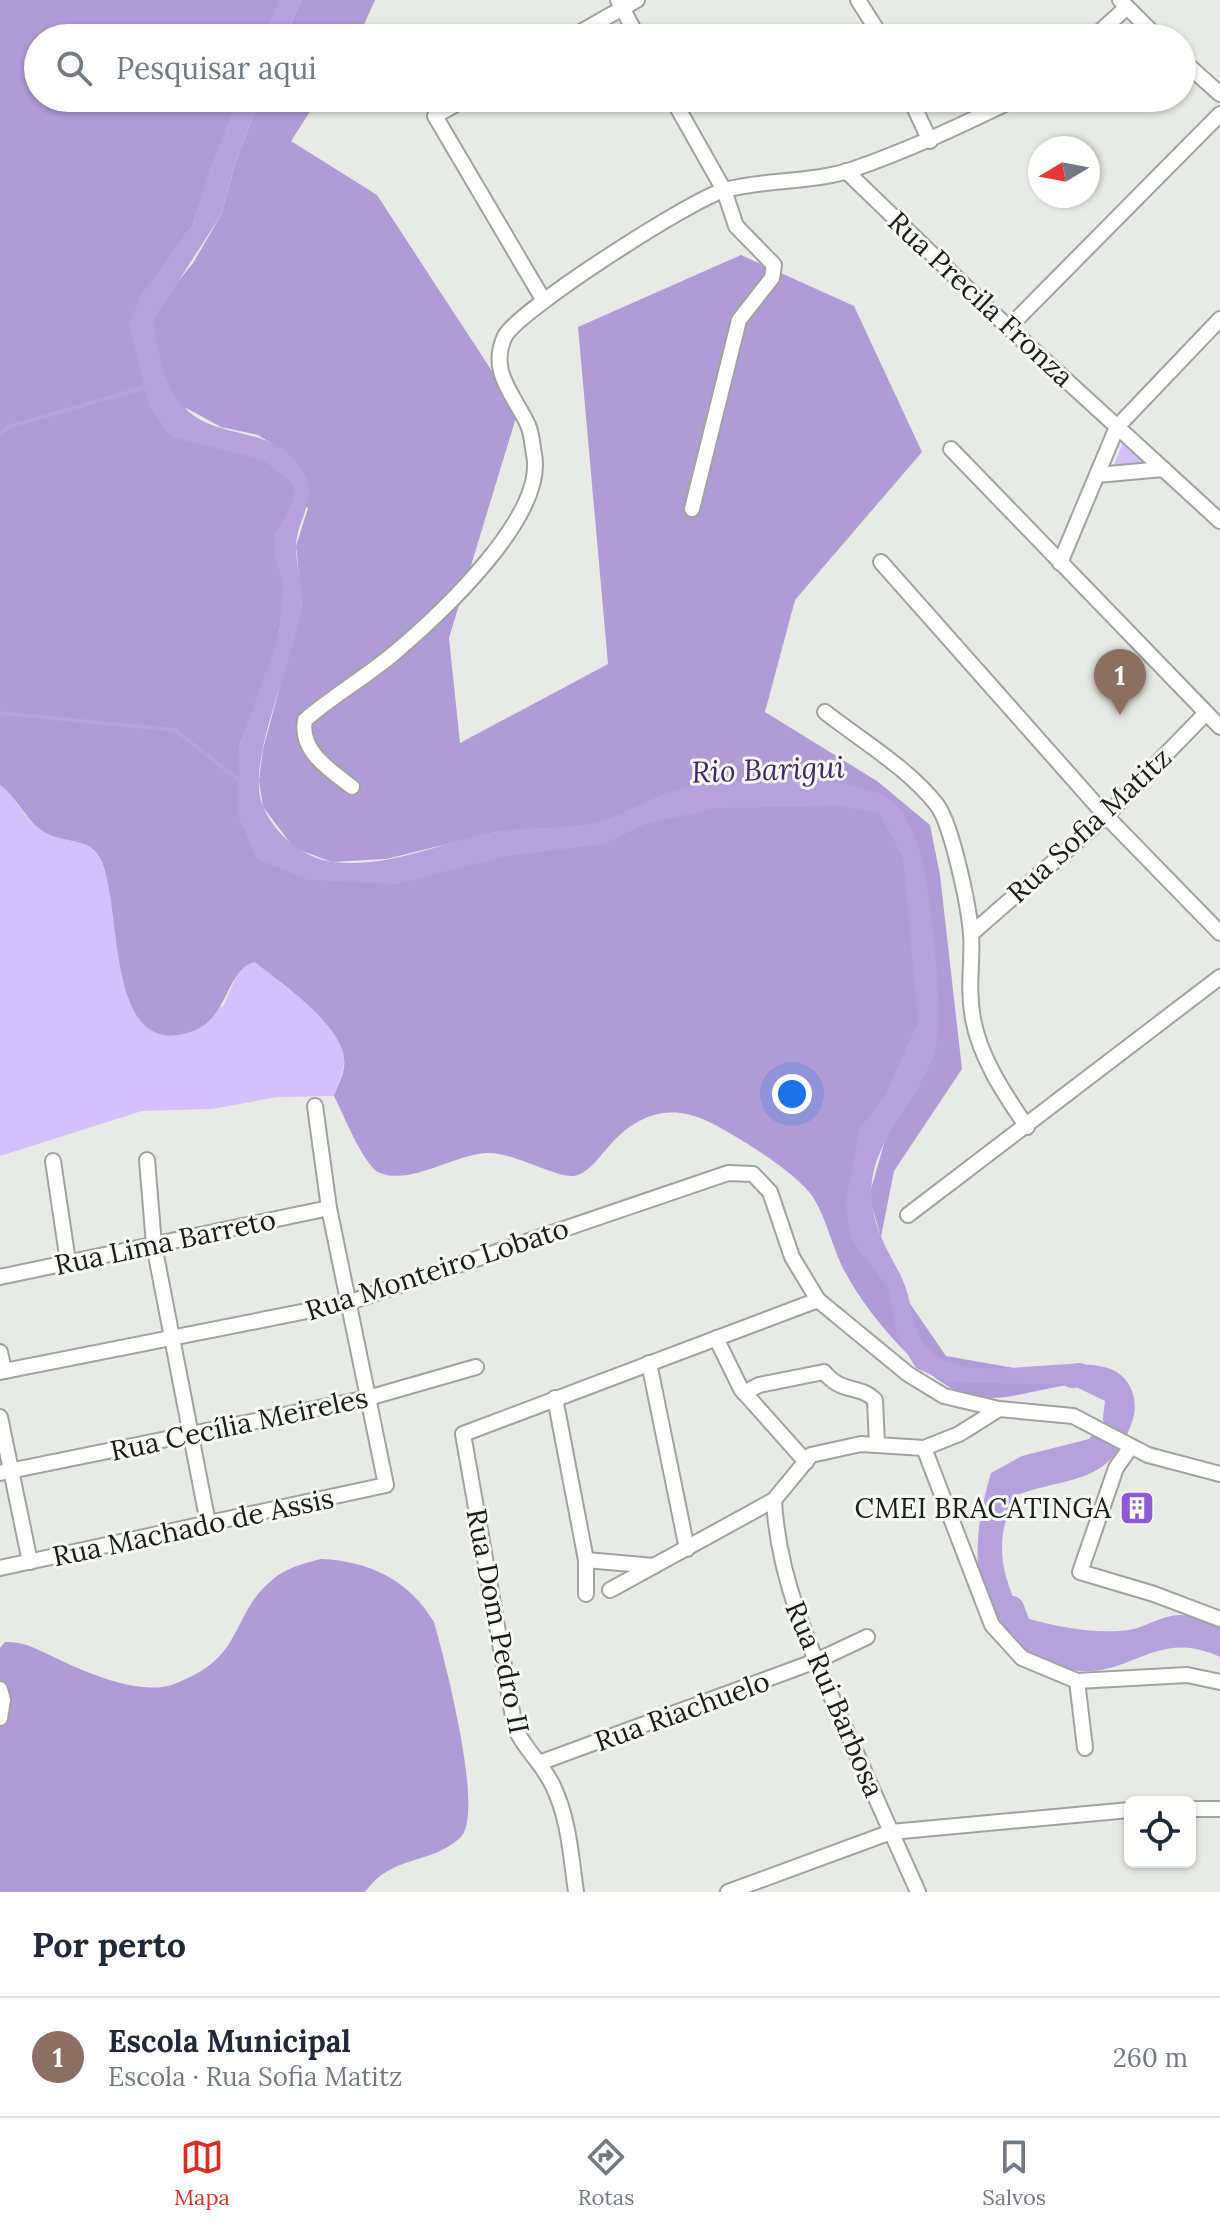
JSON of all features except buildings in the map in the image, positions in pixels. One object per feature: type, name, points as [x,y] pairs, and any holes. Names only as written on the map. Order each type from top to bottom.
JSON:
[{"type":"street","points":[[591,24],[620,4],[637,0]]},
{"type":"street","points":[[858,0],[873,24]]},
{"type":"street","points":[[620,4],[631,24]]},
{"type":"street","points":[[1105,24],[1123,4],[1144,24]]},
{"type":"street","points":[[1196,73],[1220,94]]},
{"type":"street","points":[[442,112],[435,116],[544,301]]},
{"type":"street","points":[[680,112],[724,190],[736,226],[774,265],[772,278],[748,305],[735,333],[692,509]]},
{"type":"street","points":[[917,112],[930,141]]},
{"type":"street","points":[[352,787],[308,747],[303,733],[305,720],[394,654],[452,599],[491,556],[530,496],[536,464],[529,427],[502,381],[498,358],[506,334],[544,301],[676,211],[724,190],[846,171],[930,141],[989,112]]},
{"type":"street","points":[[1009,327],[1220,114]]},
{"type":"street","name":"Rua Precila Fronza","points":[[846,171],[1009,327],[1218,516]]},
{"type":"street","points":[[1060,563],[1117,427],[1220,319]]},
{"type":"street","points":[[951,449],[1220,727]]},
{"type":"street","points":[[1097,475],[1163,469]]},
{"type":"street","points":[[881,562],[1106,816],[1220,933]]},
{"type":"street","points":[[825,712],[915,781],[939,808],[952,838],[971,934],[967,975],[973,1022],[996,1081],[1027,1127]]},
{"type":"street","name":"Rua Sofia Matitz","points":[[971,934],[1106,816],[1206,713]]},
{"type":"street","points":[[908,1215],[1220,977]]},
{"type":"street","points":[[315,1106],[329,1208],[368,1398]]},
{"type":"street","points":[[147,1160],[154,1245],[208,1523]]},
{"type":"street","points":[[53,1161],[68,1262]]},
{"type":"street","name":"Rua Monteiro Lobato","points":[[2,1371],[347,1303],[728,1173],[753,1174],[770,1192],[792,1257],[818,1300]]},
{"type":"street","name":"Rua Lima Barreto","points":[[0,1277],[329,1208]]},
{"type":"street","points":[[586,1594],[586,1560],[555,1398],[818,1300],[908,1374],[944,1396],[999,1409],[1073,1416],[1128,1446],[1220,1474]]},
{"type":"street","points":[[716,1338],[744,1393],[806,1462]]},
{"type":"street","points":[[0,1352],[2,1371]]},
{"type":"street","points":[[649,1363],[687,1549]]},
{"type":"street","name":"Rua Cecília Meireles","points":[[5,1472],[368,1398],[476,1367]]},
{"type":"street","points":[[744,1393],[759,1385],[824,1372],[838,1387],[870,1395],[875,1400],[877,1445]]},
{"type":"street","name":"Rua Machado de Assis","points":[[0,1568],[386,1485],[368,1398]]},
{"type":"street","name":"Rua Dom Pedro II","points":[[555,1398],[463,1434],[515,1728],[524,1748],[539,1763],[563,1810],[576,1892]]},
{"type":"street","points":[[610,1590],[774,1500],[811,1455],[837,1448],[877,1445],[924,1448],[959,1434],[999,1409]]},
{"type":"street","points":[[0,1417],[5,1472],[30,1562]]},
{"type":"street","points":[[1128,1446],[1116,1468],[1080,1572],[1154,1594],[1220,1619]]},
{"type":"street","points":[[924,1448],[992,1625],[1022,1658],[1077,1681],[1187,1675],[1220,1682]]},
{"type":"street","name":"Rua Rui Barbosa","points":[[774,1500],[776,1540],[786,1579],[816,1661],[918,1892]]},
{"type":"street","points":[[586,1560],[655,1566]]},
{"type":"street","name":"Rua Riachuelo","points":[[539,1763],[816,1661],[867,1637]]},
{"type":"street","points":[[1077,1681],[1085,1748]]},
{"type":"street","points":[[0,1689],[3,1700],[0,1718]]},
{"type":"street","points":[[1196,1809],[1220,1809]]},
{"type":"street","points":[[728,1892],[891,1832],[1124,1811]]},
{"type":"shaded area","points":[[0,0],[281,0],[271,24],[24,24],[24,112],[233,112],[209,173],[194,223],[169,258],[166,296],[193,263],[221,215],[235,164],[255,112],[310,112],[291,141],[377,195],[518,411],[449,638],[460,743],[608,664],[578,327],[741,255],[854,306],[922,452],[795,600],[765,712],[877,781],[930,825],[940,875],[962,1069],[894,1171],[881,1237],[869,1196],[888,1130],[908,1100],[850,1180],[900,1289],[946,1356],[1030,1371],[1101,1368],[1125,1380],[1129,1393],[1083,1384],[993,1398],[964,1394],[947,1385],[929,1373],[893,1339],[862,1300],[841,1264],[818,1205],[805,1187],[747,1143],[691,1115],[665,1113],[641,1120],[619,1136],[591,1166],[578,1175],[560,1174],[510,1157],[486,1153],[405,1175],[380,1173],[367,1161],[334,1096],[344,1067],[343,1052],[326,1023],[312,1008],[255,962],[245,966],[238,974],[214,1016],[205,1025],[193,1031],[164,1035],[144,1024],[130,1003],[122,974],[107,879],[100,858],[90,847],[46,833],[27,816],[0,785]],"holes":[[[186,408],[221,427],[258,435],[285,452],[190,419]],[[293,502],[308,508],[296,546],[302,605],[263,749],[259,781],[263,807],[294,848],[332,862],[386,859],[497,832],[546,828],[339,871],[255,853],[239,747],[279,635],[283,596],[288,590],[289,510]],[[715,795],[898,805],[820,806]],[[919,849],[934,948],[937,1017]]]},
{"type":"shaded area","points":[[279,0],[301,0],[291,24],[269,24]]},
{"type":"shaded area","points":[[301,0],[375,0],[364,24],[291,24]]},
{"type":"shaded area","points":[[232,112],[255,112],[235,164],[221,215],[154,319],[163,369],[180,403],[202,420],[273,444],[297,463],[307,479],[308,499],[296,547],[302,603],[260,765],[259,789],[269,819],[301,851],[322,860],[354,863],[395,858],[497,832],[598,822],[670,792],[730,783],[795,780],[857,786],[881,795],[898,807],[922,858],[935,954],[938,1031],[936,1047],[926,1072],[877,1160],[872,1184],[873,1211],[883,1241],[905,1285],[918,1332],[932,1352],[948,1362],[968,1367],[1066,1364],[1108,1368],[1122,1376],[1134,1397],[1132,1422],[1112,1458],[1086,1475],[1017,1495],[1008,1513],[1002,1547],[1003,1564],[1013,1597],[1030,1631],[1063,1643],[1111,1651],[1169,1632],[1204,1630],[1220,1634],[1220,1657],[1198,1649],[1179,1648],[1162,1650],[1097,1671],[1061,1668],[1032,1656],[1020,1647],[1002,1623],[987,1593],[978,1567],[978,1540],[991,1473],[1022,1456],[1089,1439],[1113,1411],[1110,1386],[947,1382],[916,1368],[897,1337],[888,1288],[851,1239],[845,1205],[860,1127],[884,1098],[918,1022],[903,857],[879,813],[837,806],[716,808],[646,824],[604,844],[507,856],[398,884],[308,880],[257,859],[237,814],[239,747],[279,635],[283,582],[275,559],[275,534],[293,502],[294,485],[263,460],[171,437],[149,406],[129,325],[141,295],[194,223],[208,173]]},
{"type":"shaded area","points":[[1123,442],[1126,444],[1153,467],[1111,473]]},
{"type":"shaded area","points":[[0,785],[32,822],[97,853],[109,882],[143,1024],[157,1033],[175,1035],[224,1005],[238,972],[253,961],[278,973],[305,996],[338,1035],[344,1060],[334,1096],[277,1097],[212,1109],[142,1111],[0,1156]]},
{"type":"shaded area","points":[[321,1559],[355,1564],[386,1576],[413,1595],[434,1622],[466,1769],[467,1824],[460,1838],[436,1853],[387,1871],[365,1892],[0,1892],[0,1648],[5,1642],[31,1647],[80,1669],[122,1683],[149,1687],[171,1685],[196,1674],[222,1653],[259,1593],[271,1581],[288,1570]]},
{"type":"waterway","points":[[0,435],[8,427],[149,386]]},
{"type":"waterway","points":[[0,713],[175,730],[239,780]]},
{"type":"waterway","name":"Rio Barigui","points":[[1072,1376],[1079,1375],[1118,1394],[1115,1418]]},
{"type":"waterway","name":"Rio Barigui","points":[[1012,1608],[1020,1629],[1069,1640],[1094,1643],[1134,1641],[1177,1627],[1203,1632],[1220,1641]]},
{"type":"place","name":"Escola Municipal","points":[[1120,715]]},
{"type":"place","name":"CMEI BRACATINGA","points":[[1137,1508]]}]
